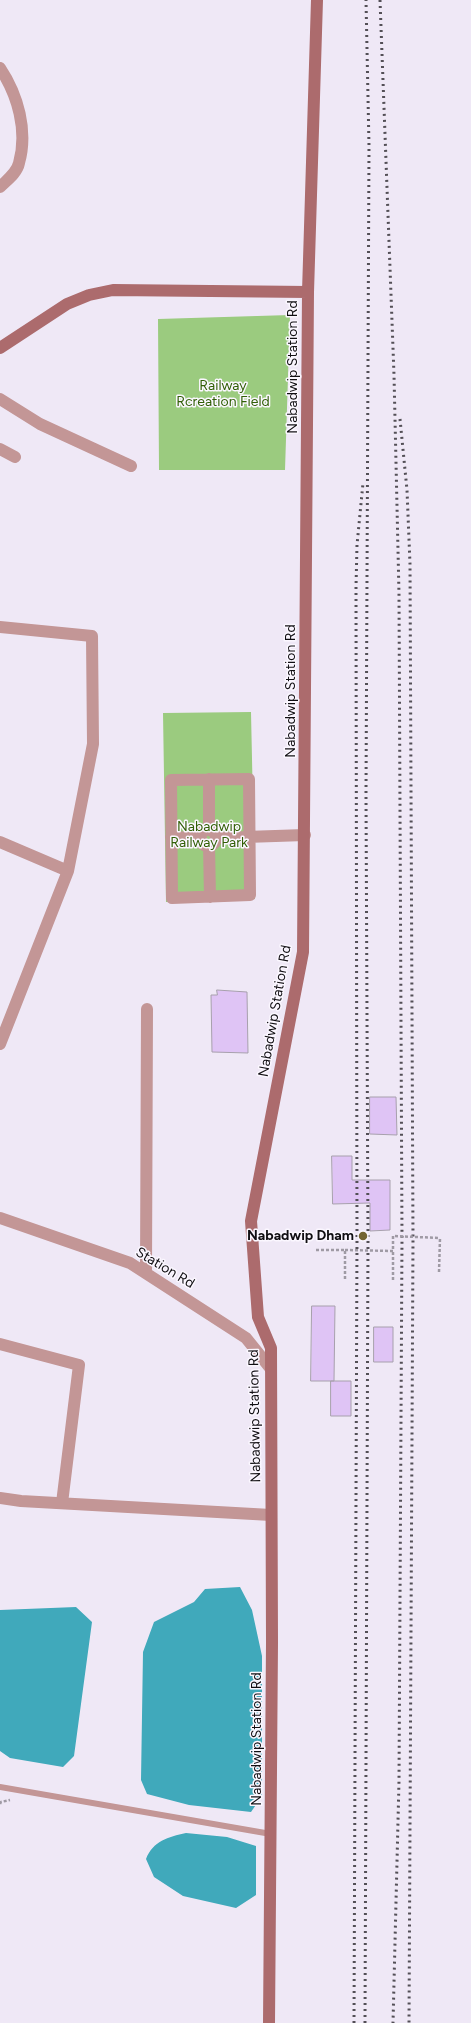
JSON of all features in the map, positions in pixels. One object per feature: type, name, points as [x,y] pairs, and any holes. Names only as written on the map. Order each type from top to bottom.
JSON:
[{"type":"main road","name":"Nabadwip Station Rd","points":[[270,2023],[271,1348],[258,1316],[251,1221],[303,952],[308,292],[317,0]]},
{"type":"main road","points":[[0,348],[66,304],[89,295],[113,290],[308,292]]},
{"type":"street","points":[[0,68],[10,84],[18,105],[22,141],[19,164],[14,173],[0,187]]},
{"type":"street","points":[[0,399],[40,424],[131,466]]},
{"type":"street","points":[[0,450],[15,457]]},
{"type":"street","points":[[0,627],[92,636],[93,744],[68,871],[5,1016],[0,1044]]},
{"type":"street","points":[[209,779],[208,838],[210,897]]},
{"type":"street","points":[[209,779],[249,779],[250,895],[172,898],[171,780],[209,779]]},
{"type":"street","points":[[171,837],[208,838],[304,835]]},
{"type":"street","points":[[0,842],[68,871]]},
{"type":"street","points":[[146,1273],[147,1009]]},
{"type":"street","name":"Station Rd","points":[[0,1218],[130,1263],[246,1338],[271,1369]]},
{"type":"street","points":[[0,1344],[79,1365],[62,1503]]},
{"type":"street","points":[[0,1498],[21,1501],[271,1515]]},
{"type":"lane","points":[[0,1787],[271,1834]]},
{"type":"path","points":[[393,1280],[393,1236],[440,1238],[439,1272]]},
{"type":"path","points":[[316,1250],[393,1251]]},
{"type":"path","points":[[345,1250],[345,1280]]},
{"type":"green space","name":"Railway Rcreation Field","points":[[290,315],[285,470],[159,470],[158,319]]},
{"type":"green space","name":"Nabadwip Railway Park","points":[[251,712],[255,899],[166,902],[163,713]]},
{"type":"water","points":[[240,1587],[252,1610],[262,1656],[262,1796],[251,1812],[189,1805],[147,1794],[141,1780],[143,1652],[154,1622],[194,1602],[205,1589]]},
{"type":"water","points":[[76,1607],[92,1622],[74,1756],[63,1767],[10,1758],[0,1751],[0,1610]]},
{"type":"water","points":[[186,1833],[227,1837],[256,1846],[256,1895],[236,1908],[183,1896],[154,1877],[146,1859],[149,1853],[157,1844],[167,1838]]},
{"type":"building","points":[[217,990],[247,992],[248,1053],[212,1052],[211,995],[217,995]]},
{"type":"building","points":[[370,1097],[396,1097],[397,1135],[370,1134]]},
{"type":"building","points":[[332,1156],[352,1156],[352,1180],[390,1180],[390,1230],[370,1231],[370,1203],[333,1204]]},
{"type":"building","points":[[312,1306],[335,1306],[334,1381],[311,1381]]},
{"type":"building","points":[[374,1327],[393,1327],[393,1362],[374,1362]]},
{"type":"building","points":[[331,1381],[351,1381],[351,1416],[331,1416]]},
{"type":"railway","points":[[365,2023],[368,1239],[366,794],[369,146],[366,0]]},
{"type":"railway","points":[[380,0],[394,375],[399,594],[402,1238],[399,1781],[393,2023]]},
{"type":"railway","points":[[400,419],[407,490],[410,564],[413,1239],[409,2023]]},
{"type":"railway","points":[[354,2023],[357,1239],[356,587],[357,545],[363,483]]},
{"type":"place","name":"Nabadwip Dham","points":[[363,1236]]}]
